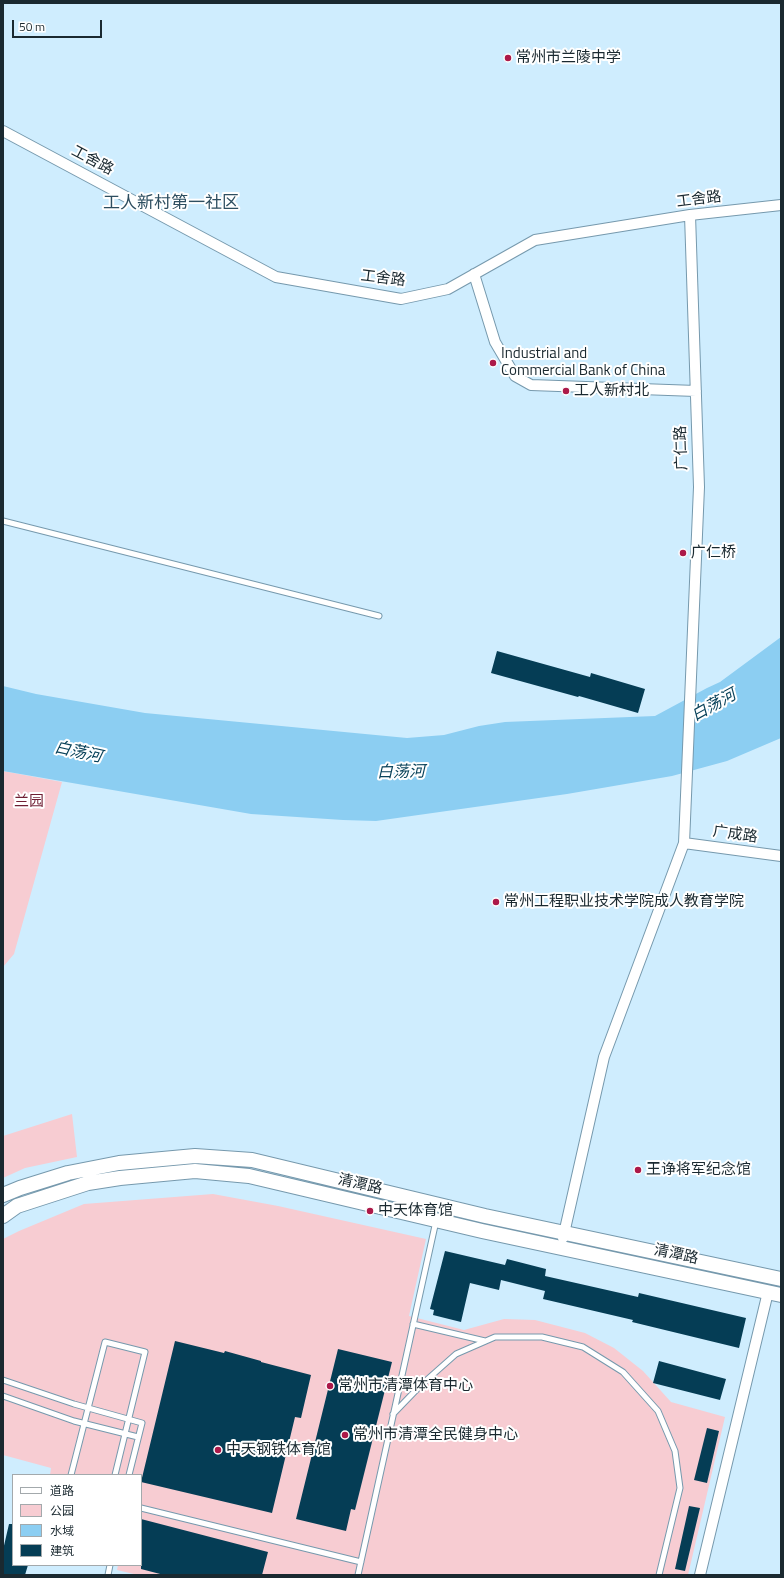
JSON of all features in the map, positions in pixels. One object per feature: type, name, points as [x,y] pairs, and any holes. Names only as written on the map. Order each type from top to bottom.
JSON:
[{"type":"main road","name":"清潭路","points":[[3,1195],[20,1188],[75,1171],[119,1163],[195,1156],[252,1160],[485,1216],[781,1279]]},
{"type":"main road","name":"清潭路","points":[[3,1216],[17,1206],[88,1183],[120,1178],[195,1171],[249,1176],[561,1248],[775,1293]]},
{"type":"street","name":"工舍路","points":[[3,131],[276,277],[401,299],[448,289],[535,240],[690,215],[781,205]]},
{"type":"street","name":"广仁路","points":[[684,843],[698,487],[690,215]]},
{"type":"street","points":[[474,274],[495,342],[515,376],[531,385],[696,391]]},
{"type":"street","points":[[561,1248],[563,1232],[604,1057],[684,843]]},
{"type":"street","name":"广成路","points":[[684,843],[781,856]]},
{"type":"street","points":[[700,1575],[775,1293]]},
{"type":"lane","points":[[3,521],[379,616]]},
{"type":"lane","points":[[358,1575],[436,1220]]},
{"type":"lane","points":[[413,1324],[485,1341]]},
{"type":"lane","points":[[393,1414],[421,1385],[456,1354],[495,1337],[542,1337],[583,1347],[623,1372],[658,1411],[675,1451],[680,1488],[659,1575]]},
{"type":"lane","points":[[72,1474],[105,1342],[145,1352],[115,1474]]},
{"type":"lane","points":[[3,1380],[88,1408],[142,1423],[129,1474]]},
{"type":"lane","points":[[3,1396],[84,1424],[138,1437]]},
{"type":"lane","points":[[142,1508],[361,1562]]},
{"type":"green space","name":"兰园","points":[[3,771],[62,782],[14,954],[3,967]]},
{"type":"green space","points":[[72,1114],[77,1157],[25,1168],[3,1178],[3,1136]]},
{"type":"green space","name":"常州市清潭体育中心","points":[[213,1194],[278,1206],[426,1239],[409,1316],[464,1330],[504,1319],[535,1320],[585,1333],[614,1348],[643,1371],[671,1402],[725,1417],[688,1575],[138,1575],[117,1570],[118,1566],[142,1566],[142,1474],[50,1474],[51,1468],[3,1455],[3,1239],[84,1204]]},
{"type":"water","name":"白荡河","points":[[781,637],[781,738],[727,761],[672,776],[567,794],[376,821],[251,814],[3,771],[3,686],[36,694],[145,713],[407,738],[444,735],[479,726],[505,722],[655,716],[720,682]]},
{"type":"building","points":[[497,651],[590,677],[591,673],[645,689],[638,713],[491,673]]},
{"type":"building","points":[[445,1251],[505,1265],[507,1259],[546,1269],[545,1276],[638,1297],[639,1293],[746,1318],[739,1348],[632,1322],[633,1320],[543,1299],[545,1291],[501,1280],[499,1290],[470,1283],[461,1322],[433,1315],[434,1310],[430,1309]]},
{"type":"building","name":"中天钢铁体育馆","points":[[175,1341],[224,1353],[225,1351],[311,1375],[301,1418],[295,1417],[272,1513],[142,1482]]},
{"type":"building","name":"常州市清潭全民健身中心","points":[[338,1349],[392,1362],[355,1510],[351,1509],[346,1531],[296,1519]]},
{"type":"building","points":[[659,1361],[726,1379],[720,1400],[653,1383]]},
{"type":"building","points":[[707,1428],[719,1431],[707,1483],[694,1480]]},
{"type":"building","points":[[689,1506],[700,1508],[685,1571],[675,1569]]},
{"type":"building","points":[[142,1519],[268,1552],[262,1575],[164,1575],[141,1569]]},
{"type":"building","points":[[9,1524],[12,1524],[12,1566],[28,1566],[25,1575],[3,1575],[3,1550]]},
{"type":"place","name":"常州市兰陵中学","points":[[508,58]]},
{"type":"place","name":"Industrial and Commercial Bank of China","points":[[493,363]]},
{"type":"place","name":"工人新村北","points":[[566,391]]},
{"type":"place","name":"广仁桥","points":[[683,553]]},
{"type":"place","name":"常州工程职业技术学院成人教育学院","points":[[496,902]]},
{"type":"place","name":"王诤将军纪念馆","points":[[638,1170]]},
{"type":"place","name":"中天体育馆","points":[[370,1211]]},
{"type":"place","name":"常州市清潭体育中心","points":[[330,1386]]},
{"type":"place","name":"常州市清潭全民健身中心","points":[[345,1435]]},
{"type":"place","name":"中天钢铁体育馆","points":[[218,1450]]},
{"type":"district","name":"工人新村第一社区","points":[[171,204]]}]
